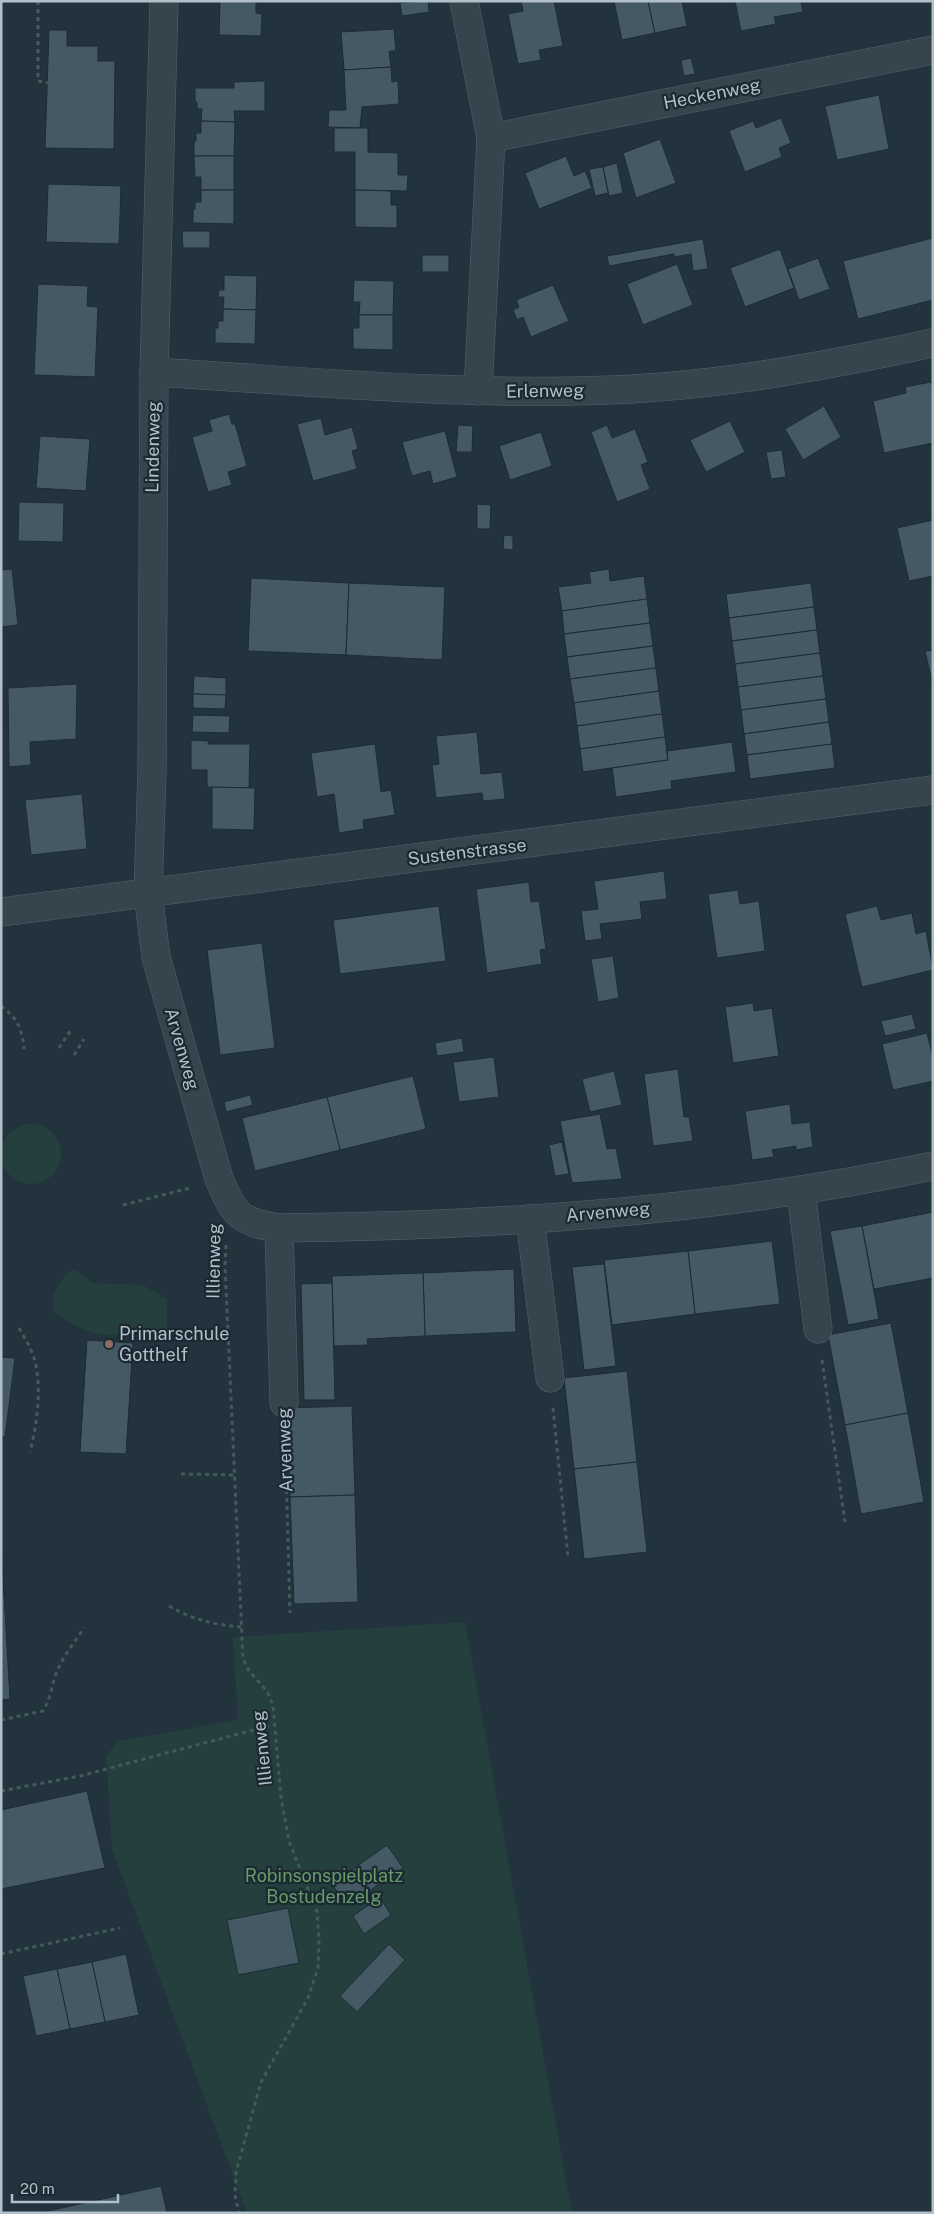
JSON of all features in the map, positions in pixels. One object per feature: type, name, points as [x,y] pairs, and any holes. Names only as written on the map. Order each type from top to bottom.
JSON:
[{"type":"street","name":"Lindenweg","points":[[148,894],[152,772],[154,372],[164,1]]},
{"type":"street","points":[[464,1],[491,138],[478,391]]},
{"type":"street","name":"Heckenweg","points":[[491,138],[933,50]]},
{"type":"street","name":"Erlenweg","points":[[154,372],[478,391],[610,390],[748,378],[851,361],[933,343]]},
{"type":"street","name":"Sustenstrasse","points":[[1,912],[933,790]]},
{"type":"street","name":"Arvenweg","points":[[148,894],[156,957],[219,1179],[230,1207],[244,1218],[261,1225],[280,1228],[484,1223],[530,1219],[723,1201],[801,1191],[933,1166]]},
{"type":"street","points":[[801,1191],[818,1329]]},
{"type":"street","points":[[530,1219],[550,1378]]},
{"type":"street","name":"Arvenweg","points":[[280,1228],[284,1403]]},
{"type":"path","points":[[38,1],[38,81],[48,83]]},
{"type":"path","points":[[1,1006],[15,1016],[22,1035],[24,1049]]},
{"type":"path","points":[[60,1048],[72,1028]]},
{"type":"path","points":[[74,1055],[84,1039]]},
{"type":"path","points":[[123,1205],[219,1179]]},
{"type":"path","name":"Illienweg","points":[[230,1207],[225,1266],[243,1659],[249,1671],[267,1691],[274,1705],[281,1798],[289,1841],[316,1912],[319,1941],[318,1968],[308,1998],[261,2082],[236,2172],[235,2195],[239,2213]]},
{"type":"path","points":[[19,1328],[33,1355],[37,1374],[36,1429],[30,1452]]},
{"type":"path","points":[[818,1329],[845,1522]]},
{"type":"path","points":[[550,1378],[568,1557]]},
{"type":"path","name":"Arvenweg","points":[[284,1403],[290,1613]]},
{"type":"path","points":[[181,1474],[235,1475]]},
{"type":"path","points":[[169,1606],[191,1618],[213,1624],[241,1627]]},
{"type":"path","points":[[1,1720],[43,1711],[48,1704],[51,1687],[58,1668],[84,1628]]},
{"type":"path","points":[[1,1791],[80,1776],[276,1724]]},
{"type":"path","points":[[1,1954],[120,1928]]},
{"type":"green space","points":[[25,1124],[37,1124],[48,1129],[56,1137],[61,1148],[59,1166],[48,1179],[37,1184],[25,1184],[14,1179],[6,1171],[1,1160],[1,1148],[6,1137],[14,1129]]},
{"type":"green space","points":[[73,1270],[92,1283],[143,1285],[167,1299],[167,1341],[148,1341],[139,1330],[116,1335],[91,1332],[75,1325],[54,1311],[54,1294],[60,1282]]},
{"type":"green space","name":"Robinsonspielplatz Bostudenzelg","points":[[465,1622],[572,2213],[247,2213],[112,1849],[106,1756],[118,1741],[238,1720],[233,1637]]},
{"type":"building","points":[[220,1],[256,1],[256,13],[262,14],[261,36],[219,35]]},
{"type":"building","points":[[428,1],[429,12],[402,16],[400,3]]},
{"type":"building","points":[[521,1],[554,1],[563,46],[539,50],[541,60],[518,64],[508,14],[523,11]]},
{"type":"building","points":[[614,1],[648,1],[655,33],[622,40]]},
{"type":"building","points":[[648,1],[682,1],[687,26],[655,33]]},
{"type":"building","points":[[735,1],[801,1],[803,12],[774,17],[776,24],[741,31]]},
{"type":"building","points":[[394,29],[396,51],[389,51],[391,67],[344,70],[341,32]]},
{"type":"building","points":[[49,30],[67,30],[67,46],[98,46],[98,61],[115,61],[114,149],[45,148]]},
{"type":"building","points":[[691,58],[695,74],[684,76],[681,60]]},
{"type":"building","points":[[391,67],[392,82],[398,81],[399,104],[362,107],[360,128],[328,127],[329,110],[346,110],[344,70]]},
{"type":"building","points":[[265,81],[265,111],[234,111],[235,122],[201,121],[202,109],[197,109],[197,102],[195,103],[195,88],[234,88],[234,82]]},
{"type":"building","points":[[879,95],[889,149],[837,160],[825,106]]},
{"type":"building","points":[[781,118],[791,143],[779,148],[782,157],[745,172],[729,131],[753,121],[756,128]]},
{"type":"building","points":[[201,121],[235,122],[234,156],[194,156],[194,141],[196,141],[196,133],[201,133]]},
{"type":"building","points":[[334,128],[368,128],[368,152],[398,153],[398,175],[408,175],[407,191],[355,190],[355,152],[334,152]]},
{"type":"building","points":[[660,139],[676,183],[636,198],[623,153]]},
{"type":"building","points":[[194,156],[234,156],[234,190],[201,190],[201,177],[195,177]]},
{"type":"building","points":[[566,156],[574,176],[585,171],[592,188],[539,209],[525,173]]},
{"type":"building","points":[[617,163],[623,193],[609,196],[603,167]]},
{"type":"building","points":[[603,167],[608,193],[595,196],[589,169]]},
{"type":"building","points":[[48,184],[121,186],[119,244],[46,242]]},
{"type":"building","points":[[201,190],[234,190],[234,224],[193,223],[193,209],[195,209],[195,202],[201,202]]},
{"type":"building","points":[[355,190],[391,191],[391,205],[397,205],[397,228],[355,227]]},
{"type":"building","points":[[182,231],[210,231],[210,248],[183,248]]},
{"type":"building","points":[[933,238],[933,300],[858,319],[843,261]]},
{"type":"building","points":[[703,239],[708,269],[693,271],[691,254],[674,257],[674,254],[609,266],[607,256]]},
{"type":"building","points":[[780,249],[794,288],[745,307],[730,268]]},
{"type":"building","points":[[422,255],[449,255],[449,272],[422,272]]},
{"type":"building","points":[[818,258],[830,289],[799,300],[788,269]]},
{"type":"building","points":[[677,264],[693,305],[643,325],[627,284]]},
{"type":"building","points":[[224,275],[257,276],[256,310],[223,309],[224,297],[218,297],[219,290],[224,290]]},
{"type":"building","points":[[354,280],[394,281],[393,315],[359,315],[360,302],[353,302]]},
{"type":"building","points":[[38,284],[88,286],[87,306],[98,307],[95,377],[34,375]]},
{"type":"building","points":[[553,285],[569,321],[531,337],[523,317],[517,320],[513,310],[519,307],[516,300]]},
{"type":"building","points":[[223,309],[256,310],[255,344],[215,343],[215,328],[218,328],[218,321],[223,321]]},
{"type":"building","points":[[359,315],[393,315],[393,350],[353,349],[353,328],[359,328]]},
{"type":"building","points":[[931,382],[933,388],[933,443],[884,453],[873,401],[906,393],[905,387]]},
{"type":"building","points":[[824,406],[841,437],[803,460],[785,429]]},
{"type":"building","points":[[229,414],[232,424],[235,424],[247,466],[228,472],[232,485],[208,492],[192,437],[212,431],[209,420]]},
{"type":"building","points":[[321,418],[325,435],[352,427],[358,449],[352,451],[357,469],[313,481],[297,424]]},
{"type":"building","points":[[730,421],[745,452],[706,472],[690,440]]},
{"type":"building","points":[[458,425],[473,426],[472,452],[456,452]]},
{"type":"building","points":[[607,425],[612,438],[635,429],[648,462],[641,465],[650,489],[617,502],[591,432]]},
{"type":"building","points":[[445,431],[457,477],[433,484],[430,471],[412,476],[402,442]]},
{"type":"building","points":[[541,432],[552,466],[510,480],[499,446]]},
{"type":"building","points":[[40,436],[90,439],[86,491],[36,488]]},
{"type":"building","points":[[782,450],[786,477],[771,479],[766,452]]},
{"type":"building","points":[[19,502],[64,503],[63,542],[18,541]]},
{"type":"building","points":[[477,504],[491,505],[490,529],[477,529]]},
{"type":"building","points":[[933,520],[933,576],[909,581],[897,528]]},
{"type":"building","points":[[504,535],[513,536],[513,550],[503,549]]},
{"type":"building","points":[[12,569],[18,625],[1,627],[1,570]]},
{"type":"building","points":[[609,569],[610,581],[644,576],[647,599],[562,611],[558,587],[591,583],[589,572]]},
{"type":"building","points":[[251,578],[349,583],[346,655],[248,651]]},
{"type":"building","points":[[349,583],[445,587],[442,660],[346,655]]},
{"type":"building","points":[[811,583],[814,607],[729,618],[726,594]]},
{"type":"building","points":[[647,599],[650,623],[564,634],[562,611]]},
{"type":"building","points":[[814,607],[817,630],[732,641],[729,618]]},
{"type":"building","points":[[650,623],[653,646],[567,657],[564,634]]},
{"type":"building","points":[[817,630],[820,653],[735,664],[732,641]]},
{"type":"building","points":[[653,646],[656,668],[570,679],[567,657]]},
{"type":"building","points":[[933,650],[933,685],[925,651]]},
{"type":"building","points":[[820,653],[823,676],[738,687],[735,664]]},
{"type":"building","points":[[656,668],[659,691],[574,703],[570,679]]},
{"type":"building","points":[[194,676],[226,678],[226,695],[193,694]]},
{"type":"building","points":[[823,676],[826,699],[741,710],[738,687]]},
{"type":"building","points":[[77,684],[76,739],[30,742],[31,765],[9,767],[8,688]]},
{"type":"building","points":[[659,691],[662,714],[577,726],[574,703]]},
{"type":"building","points":[[193,694],[226,695],[225,709],[193,708]]},
{"type":"building","points":[[826,699],[829,722],[744,734],[741,710]]},
{"type":"building","points":[[662,714],[665,737],[580,749],[577,726]]},
{"type":"building","points":[[193,715],[230,716],[229,733],[192,732]]},
{"type":"building","points":[[829,722],[832,744],[747,755],[744,734]]},
{"type":"building","points":[[477,732],[481,774],[502,772],[505,799],[483,801],[482,793],[436,798],[432,765],[439,764],[436,736]]},
{"type":"building","points":[[665,737],[668,760],[583,772],[580,749]]},
{"type":"building","points":[[191,740],[209,741],[208,744],[250,744],[249,788],[207,787],[207,770],[191,770]]},
{"type":"building","points":[[732,742],[736,772],[671,781],[672,789],[616,797],[612,768],[668,760],[667,751]]},
{"type":"building","points":[[375,744],[381,792],[391,790],[395,815],[363,820],[364,829],[339,833],[334,794],[317,797],[311,753]]},
{"type":"building","points":[[832,744],[835,768],[750,779],[747,755]]},
{"type":"building","points":[[212,787],[255,788],[254,830],[212,829]]},
{"type":"building","points":[[82,794],[87,849],[31,855],[25,800]]},
{"type":"building","points":[[664,871],[667,899],[640,902],[642,919],[600,924],[602,939],[585,941],[581,911],[598,909],[594,881]]},
{"type":"building","points":[[529,882],[531,902],[539,901],[546,949],[540,950],[542,964],[487,973],[476,889]]},
{"type":"building","points":[[738,890],[740,904],[759,901],[765,951],[717,958],[708,894]]},
{"type":"building","points":[[439,906],[446,961],[340,974],[333,920]]},
{"type":"building","points":[[877,906],[881,920],[912,913],[916,934],[926,931],[933,970],[862,987],[845,914]]},
{"type":"building","points":[[262,943],[275,1048],[220,1055],[207,950]]},
{"type":"building","points":[[613,956],[619,998],[598,1002],[591,959]]},
{"type":"building","points":[[753,1003],[754,1011],[772,1008],[779,1056],[733,1063],[725,1007]]},
{"type":"building","points":[[912,1014],[916,1029],[885,1036],[881,1021]]},
{"type":"building","points":[[927,1033],[933,1058],[933,1081],[893,1090],[882,1044]]},
{"type":"building","points":[[462,1038],[464,1052],[437,1056],[435,1043]]},
{"type":"building","points":[[494,1057],[499,1097],[459,1102],[453,1062]]},
{"type":"building","points":[[678,1069],[684,1117],[689,1117],[693,1141],[653,1146],[644,1074]]},
{"type":"building","points":[[614,1071],[622,1105],[590,1112],[582,1079]]},
{"type":"building","points":[[413,1076],[426,1129],[340,1150],[327,1097]]},
{"type":"building","points":[[250,1095],[253,1105],[226,1112],[224,1102]]},
{"type":"building","points":[[327,1097],[340,1150],[255,1171],[242,1118]]},
{"type":"building","points":[[790,1104],[792,1124],[810,1122],[813,1147],[796,1150],[796,1146],[772,1150],[774,1157],[752,1160],[745,1111]]},
{"type":"building","points":[[600,1114],[607,1149],[616,1148],[622,1179],[572,1183],[560,1121]]},
{"type":"building","points":[[562,1142],[569,1174],[555,1176],[549,1145]]},
{"type":"building","points":[[933,1212],[933,1278],[874,1289],[862,1226]]},
{"type":"building","points":[[862,1226],[879,1319],[848,1325],[830,1231]]},
{"type":"building","points":[[772,1241],[780,1304],[695,1314],[688,1251]]},
{"type":"building","points":[[688,1251],[695,1314],[612,1325],[604,1260]]},
{"type":"building","points":[[604,1264],[616,1366],[584,1370],[572,1267]]},
{"type":"building","points":[[514,1269],[516,1332],[425,1336],[423,1273]]},
{"type":"building","points":[[423,1273],[425,1336],[367,1339],[368,1345],[334,1346],[332,1276]]},
{"type":"building","points":[[332,1283],[335,1400],[304,1400],[301,1284]]},
{"type":"building","points":[[891,1323],[908,1413],[845,1425],[828,1335]]},
{"type":"building","points":[[87,1340],[133,1343],[126,1454],[80,1452]]},
{"type":"building","points":[[1,1357],[15,1358],[5,1437],[1,1436]]},
{"type":"building","points":[[627,1371],[637,1462],[574,1469],[564,1378]]},
{"type":"building","points":[[352,1406],[355,1495],[290,1497],[287,1408]]},
{"type":"building","points":[[908,1413],[924,1502],[861,1514],[845,1425]]},
{"type":"building","points":[[637,1462],[647,1552],[584,1559],[574,1469]]},
{"type":"building","points":[[355,1495],[358,1602],[294,1604],[290,1497]]},
{"type":"building","points":[[1,1543],[10,1699],[1,1700]]},
{"type":"building","points":[[87,1791],[105,1868],[1,1889],[1,1810]]},
{"type":"building","points":[[387,1845],[403,1868],[347,1906],[332,1884]]},
{"type":"building","points":[[380,1897],[391,1915],[364,1934],[353,1916]]},
{"type":"building","points":[[288,1908],[299,1963],[238,1975],[227,1920]]},
{"type":"building","points":[[389,1944],[405,1960],[357,2012],[340,1996]]},
{"type":"building","points":[[126,1954],[139,2015],[105,2022],[92,1962]]},
{"type":"building","points":[[92,1962],[105,2022],[70,2029],[57,1969]]},
{"type":"building","points":[[57,1969],[70,2029],[36,2036],[23,1976]]},
{"type":"building","points":[[161,2186],[167,2213],[39,2213]]},
{"type":"place","name":"Primarschule Gotthelf","points":[[109,1344]]}]
